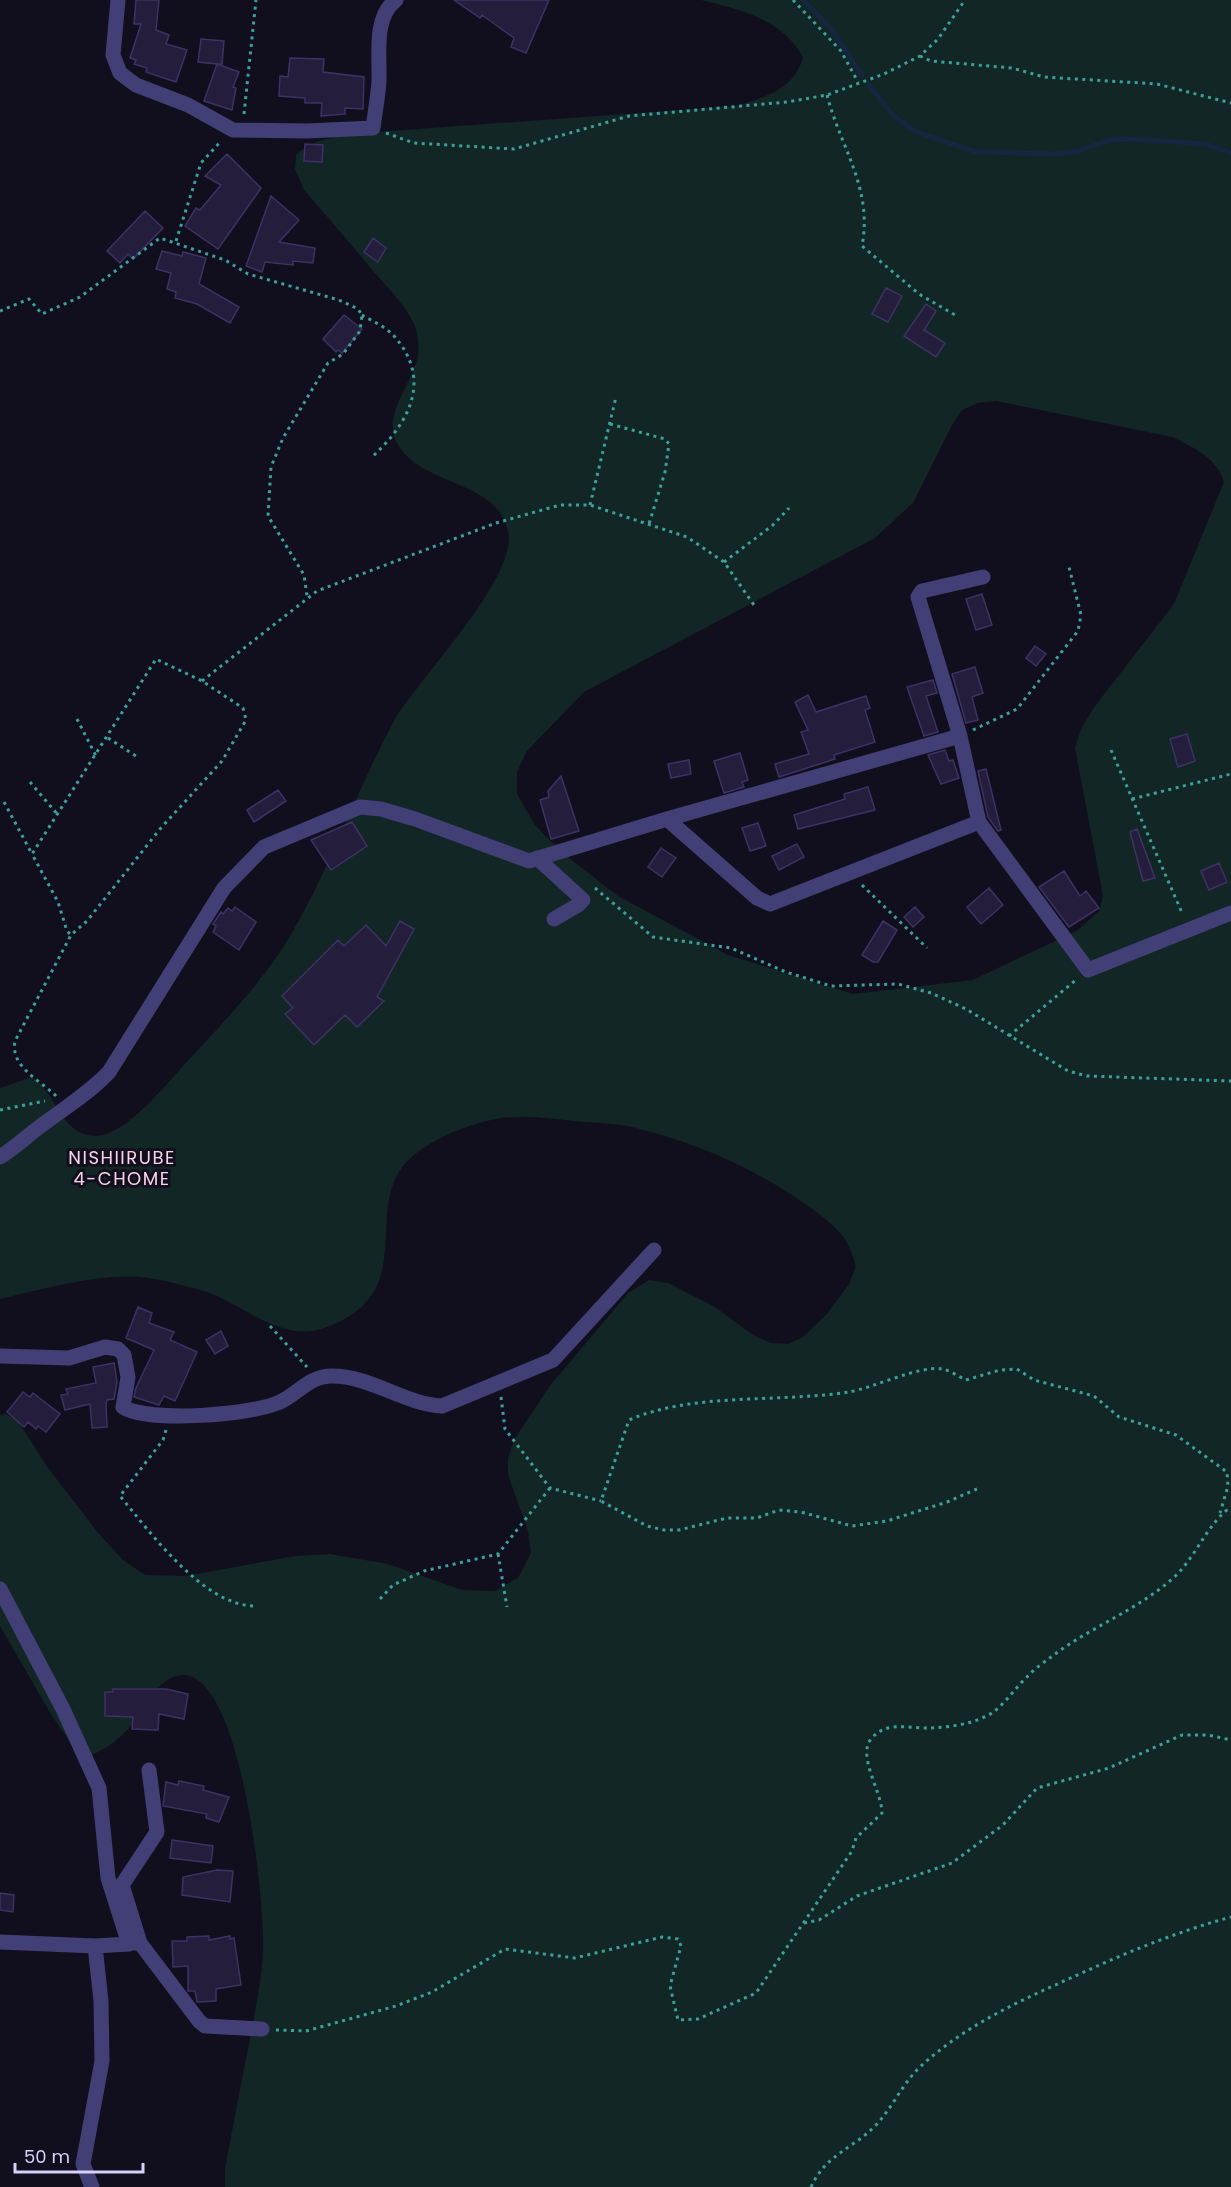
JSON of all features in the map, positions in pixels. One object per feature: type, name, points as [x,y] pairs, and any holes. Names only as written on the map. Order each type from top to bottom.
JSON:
[{"type":"street","points":[[118,0],[113,55],[120,73],[136,85],[188,105],[233,130],[307,131],[374,128],[379,81],[379,41],[383,22],[391,4],[396,0]]},
{"type":"street","points":[[983,577],[922,591],[918,597],[960,736],[979,822],[1088,970],[1231,913]]},
{"type":"street","points":[[0,1157],[20,1145],[39,1127],[92,1089],[109,1072],[224,888],[264,847],[360,807],[381,809],[415,819],[529,861],[667,819],[960,736]]},
{"type":"street","points":[[667,819],[757,898],[770,904],[979,822]]},
{"type":"street","points":[[537,858],[583,900],[554,919]]},
{"type":"street","points":[[0,1356],[69,1358],[105,1347],[118,1349],[124,1354],[128,1377],[123,1407],[131,1412],[167,1416],[250,1412],[281,1402],[313,1379],[332,1376],[358,1380],[430,1406],[442,1406],[553,1360],[654,1250]]},
{"type":"street","points":[[0,1589],[63,1709],[99,1788],[108,1878],[135,1943],[205,2026],[262,2029]]},
{"type":"street","points":[[135,1943],[122,1885],[157,1832],[149,1770]]},
{"type":"street","points":[[0,1941],[95,1946],[135,1943]]},
{"type":"street","points":[[92,2187],[83,2164],[102,2061],[101,2001],[95,1946]]},
{"type":"path","points":[[176,242],[201,163],[243,120],[256,0]]},
{"type":"path","points":[[793,0],[841,51],[858,82]]},
{"type":"path","points":[[374,128],[414,143],[514,149],[629,116],[787,102],[827,95],[884,74],[920,56],[938,39],[965,0]]},
{"type":"path","points":[[920,56],[931,61],[1012,68],[1044,77],[1157,84],[1231,103]]},
{"type":"path","points":[[827,95],[834,122],[855,168],[864,210],[865,228],[862,246],[919,294],[955,315]]},
{"type":"path","points":[[0,311],[29,299],[42,314],[80,297],[160,238],[225,260],[248,274],[339,300],[358,309],[362,315],[392,334],[408,356],[413,378],[410,410],[387,443],[372,457]]},
{"type":"path","points":[[307,596],[304,575],[268,516],[271,467],[284,438],[328,363],[343,354],[360,331],[362,315]]},
{"type":"path","points":[[590,505],[616,397]]},
{"type":"path","points":[[610,424],[665,439],[669,444],[665,472],[649,524]]},
{"type":"path","points":[[202,681],[307,596],[495,523],[560,505],[590,505],[687,537],[724,562],[756,608]]},
{"type":"path","points":[[724,562],[773,525],[789,508]]},
{"type":"path","points":[[960,736],[1017,709],[1078,631],[1081,615],[1069,567]]},
{"type":"path","points":[[0,1110],[58,1099],[16,1060],[13,1052],[15,1041],[71,935],[87,921],[160,829],[222,761],[246,720],[243,708],[202,681],[156,658],[32,854]]},
{"type":"path","points":[[76,719],[96,756]]},
{"type":"path","points":[[107,738],[140,758]]},
{"type":"path","points":[[1111,750],[1189,931]]},
{"type":"path","points":[[1132,799],[1231,774]]},
{"type":"path","points":[[30,782],[58,816]]},
{"type":"path","points":[[4,802],[5,808],[58,902],[67,931],[71,935]]},
{"type":"path","points":[[848,872],[927,948]]},
{"type":"path","points":[[586,881],[652,937],[731,948],[786,972],[831,986],[898,984],[931,993],[966,1009],[1052,1063],[1088,1076],[1231,1082]]},
{"type":"path","points":[[1010,1036],[1088,970]]},
{"type":"path","points":[[270,1326],[275,1334],[296,1353],[313,1379]]},
{"type":"path","points":[[602,1501],[629,1420],[654,1409],[703,1402],[787,1399],[851,1392],[914,1373],[941,1368],[966,1380],[1000,1370],[1017,1369],[1034,1380],[1094,1396],[1119,1417],[1176,1435],[1191,1445],[1227,1472],[1228,1486],[1219,1518]]},
{"type":"path","points":[[499,1383],[505,1430],[550,1488],[602,1501],[647,1526],[664,1530],[679,1530],[727,1518],[757,1518],[779,1510],[801,1512],[852,1526],[886,1521],[947,1502],[977,1489]]},
{"type":"path","points":[[167,1416],[163,1440],[120,1496],[178,1567],[238,1606],[254,1606]]},
{"type":"path","points":[[380,1599],[393,1585],[424,1571],[498,1554],[550,1488]]},
{"type":"path","points":[[262,2029],[306,2031],[396,2006],[432,1992],[505,1950],[575,1958],[662,1937],[678,1939],[681,1946],[670,1986],[674,2012],[678,2020],[698,2019],[756,1993],[852,1851],[856,1839],[882,1813],[882,1802],[866,1757],[868,1742],[876,1733],[909,1725],[929,1728],[973,1722],[993,1712],[1028,1675],[1054,1655],[1170,1581],[1193,1558],[1219,1518],[1231,1506]]},
{"type":"path","points":[[498,1554],[507,1607]]},
{"type":"path","points":[[804,1923],[819,1920],[857,1896],[952,1863],[1003,1825],[1037,1788],[1109,1768],[1182,1735],[1209,1735],[1231,1740]]},
{"type":"path","points":[[811,2187],[818,2171],[838,2153],[874,2128],[920,2067],[961,2035],[994,2014],[1149,1943],[1231,1917]]},
{"type":"green space","points":[[701,0],[1231,0],[1231,2187],[225,2187],[225,2169],[258,1995],[263,1924],[260,1887],[246,1797],[222,1713],[205,1686],[185,1675],[175,1676],[159,1687],[134,1722],[120,1737],[91,1755],[73,1746],[52,1716],[0,1626],[0,1415],[6,1414],[18,1421],[48,1468],[99,1534],[123,1560],[145,1575],[185,1576],[296,1556],[330,1554],[388,1564],[462,1590],[495,1591],[518,1578],[531,1553],[528,1531],[508,1475],[508,1459],[514,1440],[549,1387],[628,1293],[649,1280],[668,1283],[715,1307],[753,1335],[771,1343],[788,1344],[803,1337],[827,1314],[849,1284],[856,1266],[848,1244],[836,1228],[795,1197],[757,1174],[679,1140],[629,1126],[515,1117],[495,1119],[463,1128],[442,1137],[414,1155],[397,1175],[390,1197],[382,1270],[373,1293],[355,1312],[324,1328],[293,1331],[278,1327],[207,1292],[140,1277],[87,1280],[0,1299],[0,1088],[32,1077],[40,1084],[74,1129],[83,1134],[95,1136],[105,1134],[128,1122],[159,1093],[236,1008],[279,954],[305,910],[367,774],[394,721],[483,600],[498,574],[507,551],[508,531],[501,514],[489,501],[421,467],[407,456],[396,441],[393,420],[418,356],[415,327],[396,297],[304,190],[295,169],[296,155],[304,148],[323,140],[376,132],[735,106],[777,90],[793,77],[803,57],[783,33],[772,24],[745,12]],"holes":[[[996,401],[1172,437],[1210,460],[1224,482],[1174,604],[1095,706],[1081,729],[1075,748],[1103,896],[1099,911],[1078,930],[973,980],[853,994],[728,955],[618,896],[559,850],[535,825],[517,794],[517,772],[527,751],[584,692],[875,538],[913,503],[961,411],[977,403]]]},
{"type":"building","points":[[136,0],[159,0],[156,30],[169,35],[166,44],[187,50],[176,82],[146,72],[147,68],[134,64],[136,60],[130,58],[141,24],[134,24]]},
{"type":"building","points":[[454,0],[549,0],[526,53],[511,47],[514,38],[482,15],[480,18]]},
{"type":"building","points":[[201,39],[224,41],[222,64],[198,62]]},
{"type":"building","points":[[290,58],[324,59],[323,72],[364,77],[363,109],[345,108],[345,114],[321,116],[322,103],[305,103],[305,98],[279,96],[280,76],[288,77]]},
{"type":"building","points":[[217,64],[239,72],[233,87],[236,88],[232,110],[204,101]]},
{"type":"building","points":[[305,144],[323,145],[322,162],[304,161]]},
{"type":"building","points":[[227,154],[261,188],[218,249],[185,226],[196,208],[200,210],[221,185],[205,176]]},
{"type":"building","points":[[271,196],[299,220],[279,242],[315,248],[313,263],[293,261],[293,265],[265,262],[262,272],[246,266]]},
{"type":"building","points":[[145,211],[163,228],[133,259],[128,254],[120,263],[107,251]]},
{"type":"building","points":[[373,238],[386,248],[378,262],[364,252]]},
{"type":"building","points":[[162,251],[182,256],[183,252],[206,258],[199,284],[239,307],[230,323],[197,304],[175,298],[176,292],[167,289],[171,273],[156,269]]},
{"type":"building","points":[[886,288],[902,296],[888,322],[872,314]]},
{"type":"building","points":[[926,304],[936,311],[924,330],[945,343],[936,357],[904,336]]},
{"type":"building","points":[[344,315],[362,329],[342,353],[338,350],[336,352],[323,339]]},
{"type":"building","points":[[982,594],[992,625],[976,630],[966,599]]},
{"type":"building","points":[[1035,646],[1046,654],[1036,666],[1026,658]]},
{"type":"building","points":[[975,667],[983,693],[972,697],[978,720],[966,723],[952,674]]},
{"type":"building","points":[[933,680],[937,693],[926,696],[938,732],[924,736],[907,687]]},
{"type":"building","points":[[808,695],[816,712],[866,696],[870,708],[865,710],[875,742],[834,755],[835,759],[779,777],[775,764],[809,754],[801,732],[808,730],[795,702]]},
{"type":"building","points":[[1187,734],[1195,761],[1178,767],[1170,739]]},
{"type":"building","points":[[945,750],[949,761],[953,760],[959,778],[941,784],[928,755]]},
{"type":"building","points":[[740,753],[748,780],[742,782],[744,787],[724,793],[714,761]]},
{"type":"building","points":[[689,760],[691,774],[671,778],[668,764]]},
{"type":"building","points":[[986,769],[1001,830],[998,831],[988,817],[978,771]]},
{"type":"building","points":[[561,776],[579,831],[551,839],[540,800],[549,797],[548,791]]},
{"type":"building","points":[[868,787],[875,810],[798,829],[794,815],[845,799],[844,794]]},
{"type":"building","points":[[278,790],[286,801],[254,822],[247,810]]},
{"type":"building","points":[[352,822],[367,846],[331,870],[311,840]]},
{"type":"building","points":[[758,823],[766,846],[750,851],[742,828]]},
{"type":"building","points":[[1137,829],[1155,878],[1143,881],[1130,832]]},
{"type":"building","points":[[797,844],[804,857],[779,870],[772,856]]},
{"type":"building","points":[[661,848],[676,858],[662,877],[648,867]]},
{"type":"building","points":[[1219,863],[1227,882],[1209,890],[1201,871]]},
{"type":"building","points":[[1064,871],[1080,896],[1086,891],[1099,908],[1069,927],[1039,887]]},
{"type":"building","points":[[989,888],[1003,905],[981,924],[967,907]]},
{"type":"building","points":[[235,907],[256,922],[239,950],[213,932],[216,926],[213,924],[221,912],[223,914],[228,908],[232,911]]},
{"type":"building","points":[[915,907],[924,917],[913,927],[904,917]]},
{"type":"building","points":[[400,921],[414,929],[377,997],[384,1001],[357,1027],[345,1015],[314,1045],[285,1014],[293,1008],[282,996],[338,940],[344,946],[366,925],[386,946]]},
{"type":"building","points":[[883,921],[897,930],[878,962],[873,962],[862,955]]},
{"type":"building","points":[[138,1307],[152,1313],[149,1323],[174,1332],[170,1340],[197,1352],[175,1401],[164,1396],[159,1405],[134,1397],[154,1350],[126,1338]]},
{"type":"building","points":[[221,1331],[228,1346],[215,1354],[206,1340]]},
{"type":"building","points":[[114,1363],[117,1382],[114,1399],[107,1400],[106,1404],[107,1427],[92,1428],[90,1404],[65,1410],[61,1395],[68,1394],[66,1389],[96,1383],[93,1367]]},
{"type":"building","points":[[23,1392],[30,1397],[33,1393],[60,1414],[46,1432],[38,1426],[36,1429],[28,1422],[24,1427],[7,1412]]},
{"type":"building","points":[[113,1689],[166,1689],[188,1694],[184,1719],[159,1714],[158,1730],[132,1729],[133,1717],[105,1716],[105,1692],[113,1692]]},
{"type":"building","points":[[179,1781],[204,1786],[203,1790],[229,1797],[219,1822],[206,1818],[207,1814],[163,1806],[166,1782],[178,1785]]},
{"type":"building","points":[[172,1840],[213,1846],[211,1863],[170,1858]]},
{"type":"building","points":[[217,1870],[233,1871],[230,1902],[182,1895],[183,1877]]},
{"type":"building","points":[[0,1893],[14,1895],[13,1912],[0,1910]]},
{"type":"building","points":[[209,1936],[209,1940],[230,1936],[230,1939],[234,1938],[241,1985],[216,1989],[216,2001],[197,2002],[195,1991],[188,1991],[188,1966],[173,1967],[172,1941],[187,1941],[187,1937]]},
{"type":"waterway","points":[[803,0],[831,29],[862,75]]},
{"type":"waterway","points":[[869,85],[893,115],[914,131],[976,152],[1057,154],[1078,151],[1109,140],[1132,139],[1206,144],[1231,153]]},
{"type":"district","name":"NISHIIRUBE 4-CHOME","points":[[122,1168]]}]
